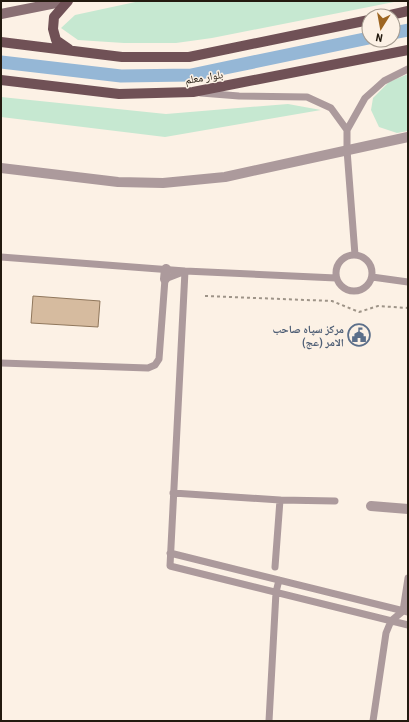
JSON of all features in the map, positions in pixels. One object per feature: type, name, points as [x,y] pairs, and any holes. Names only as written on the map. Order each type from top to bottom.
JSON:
[{"type":"main road","points":[[1,14],[67,1]]},
{"type":"main road","points":[[67,1],[54,17],[53,29],[56,40],[70,51]]},
{"type":"main road","name":"بلوار معلم","points":[[1,42],[122,57],[189,57],[361,22]]},
{"type":"main road","name":"بلوار معلم","points":[[1,80],[119,94],[193,92],[408,50]]},
{"type":"street","points":[[1,168],[118,182],[163,183],[225,177],[408,137]]},
{"type":"street","points":[[371,506],[408,509]]},
{"type":"lane","points":[[355,255],[347,150],[347,130],[365,98],[384,82],[408,69]]},
{"type":"lane","points":[[193,92],[239,96],[307,97],[331,108],[347,130]]},
{"type":"lane","points":[[350,255],[361,257],[367,260],[370,265],[372,278],[365,288],[353,292],[347,291],[338,283],[335,272],[336,266],[344,258],[350,255]]},
{"type":"lane","points":[[1,257],[166,274],[185,271],[336,278]]},
{"type":"lane","points":[[185,271],[170,566],[408,625]]},
{"type":"lane","points":[[1,363],[148,368],[155,365],[159,359],[166,274]]},
{"type":"lane","points":[[372,278],[408,282]]},
{"type":"lane","points":[[173,493],[280,500],[335,501]]},
{"type":"lane","points":[[275,567],[280,500]]},
{"type":"lane","points":[[170,553],[406,611]]},
{"type":"lane","points":[[406,611],[408,578]]},
{"type":"lane","points":[[269,721],[276,592],[279,580]]},
{"type":"lane","points":[[373,721],[386,633],[391,621],[406,611]]},
{"type":"path","points":[[205,296],[332,301],[359,312],[378,306],[408,308]]},
{"type":"green space","points":[[140,1],[399,1],[212,38],[176,43],[124,43],[78,40],[61,28],[75,15]]},
{"type":"green space","points":[[408,74],[408,131],[397,133],[379,127],[371,110],[373,98],[389,82]]},
{"type":"green space","points":[[1,97],[166,114],[288,104],[321,110],[165,137],[1,117]]},
{"type":"building","points":[[33,296],[100,301],[98,327],[31,323]]},
{"type":"waterway","points":[[401,31],[408,30]]},
{"type":"waterway","points":[[1,62],[121,76],[191,75],[361,40]]},
{"type":"place","name":"مرکز سپاه صاحب الامر (عج)","points":[[359,335]]}]
